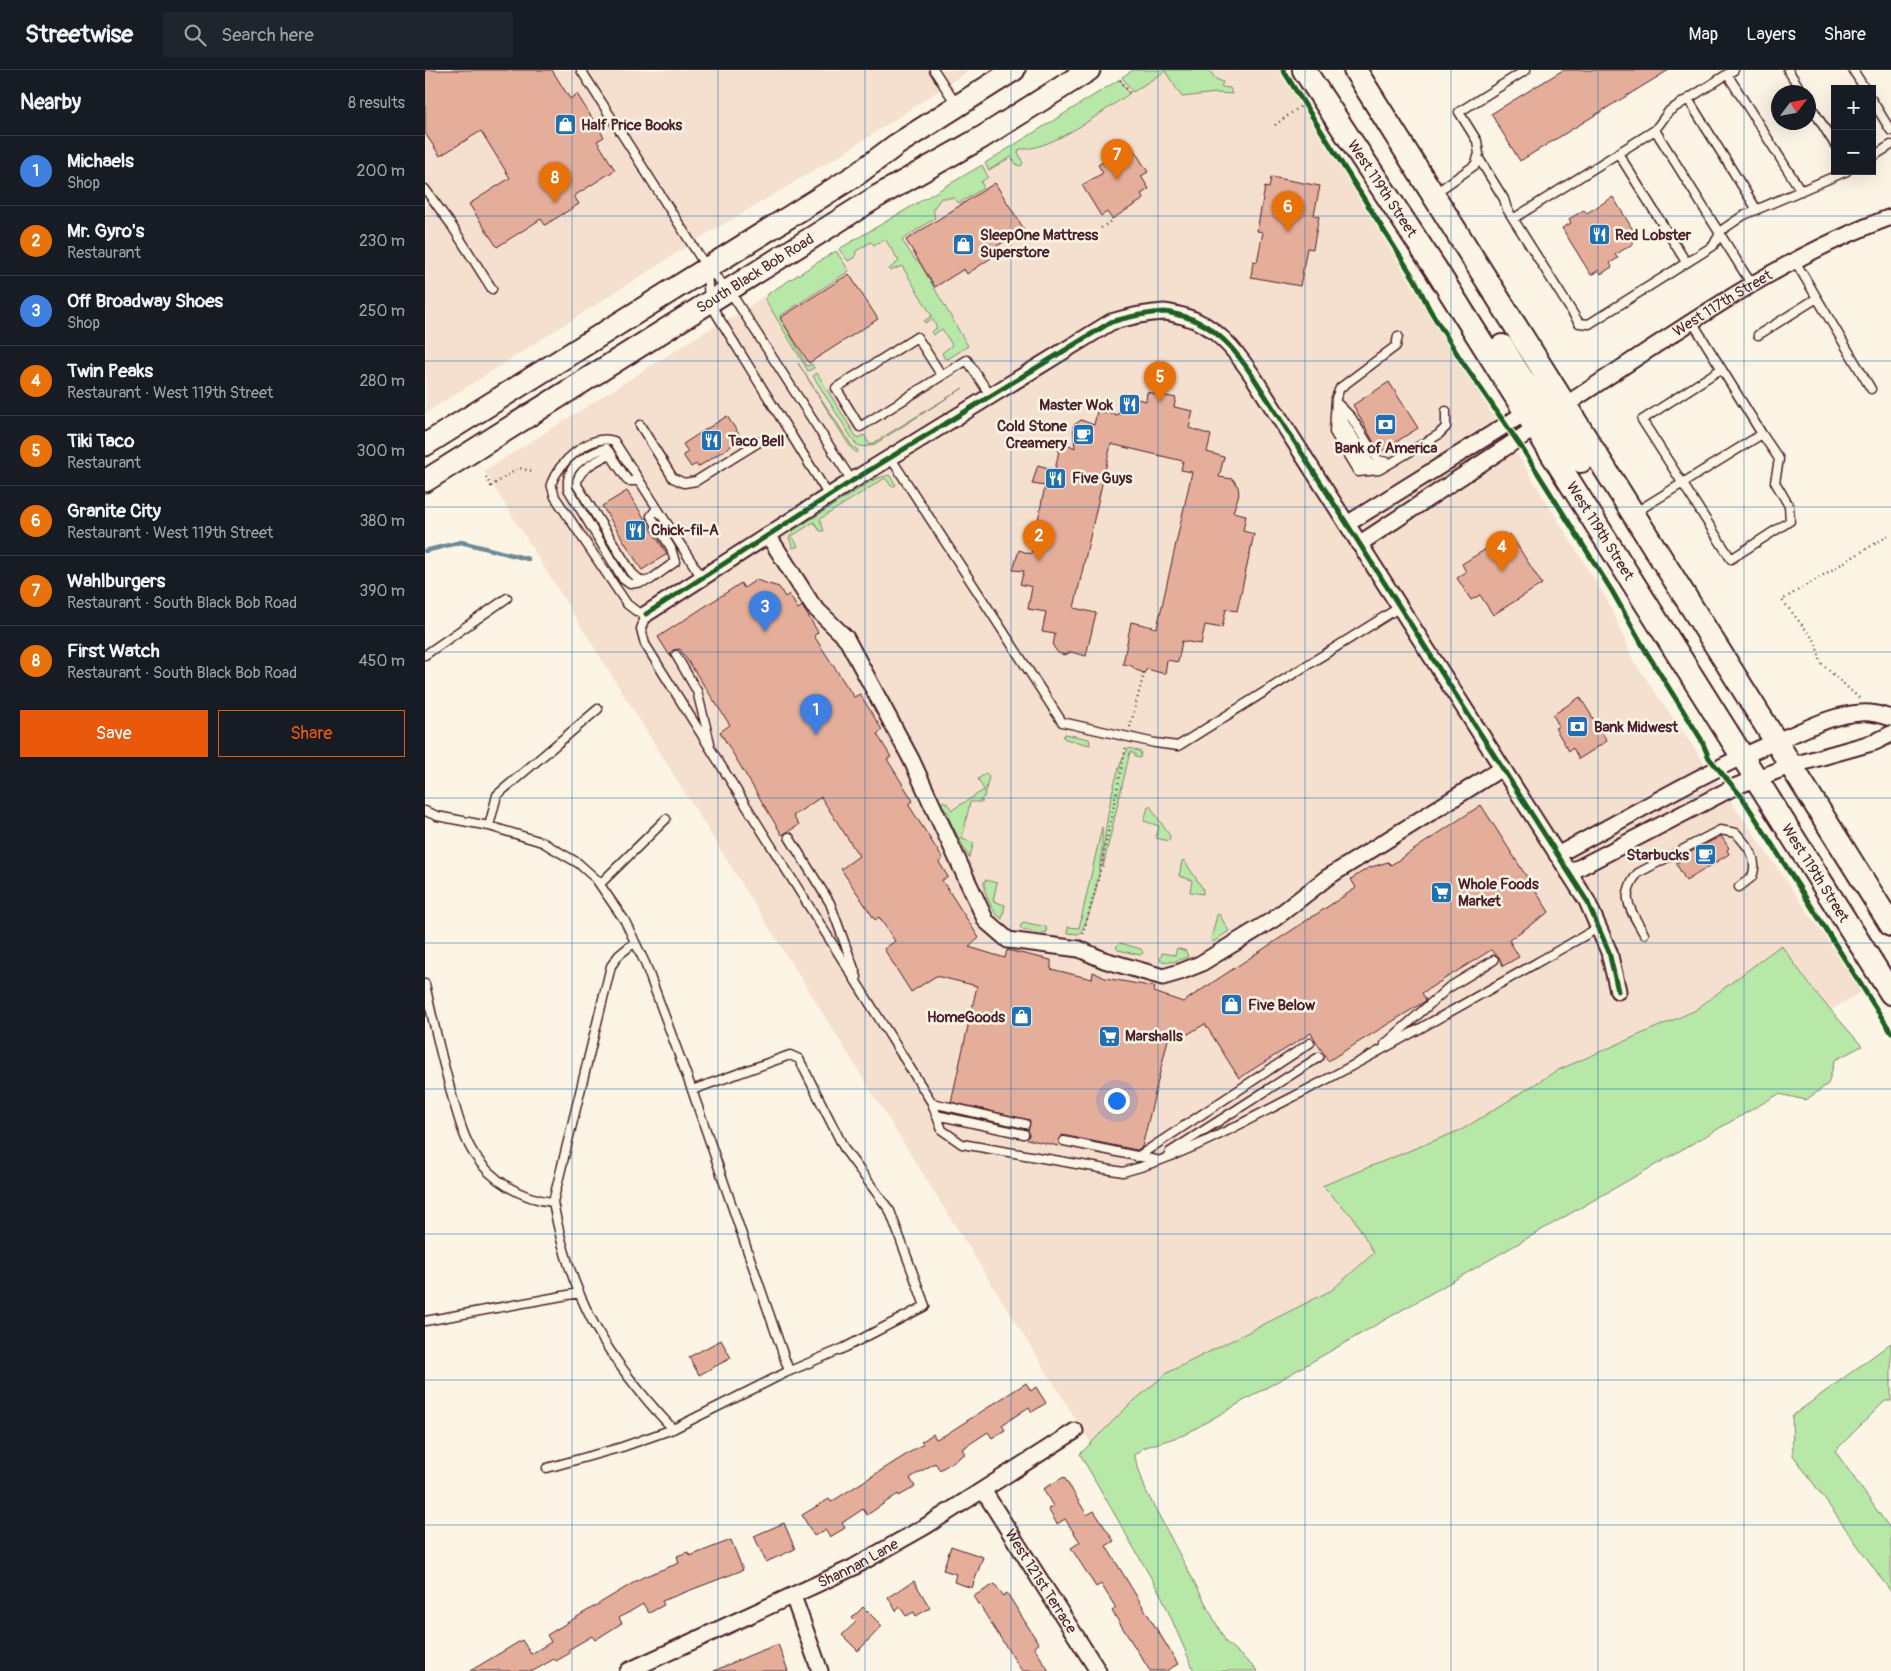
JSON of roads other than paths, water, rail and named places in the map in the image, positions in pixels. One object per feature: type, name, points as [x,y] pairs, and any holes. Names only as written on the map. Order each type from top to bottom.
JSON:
[{"type":"main road","name":"South Black Bob Road","points":[[425,446],[856,175],[896,145],[1014,70]]},
{"type":"main road","name":"South Black Bob Road","points":[[425,481],[878,196],[981,138],[1089,70]]},
{"type":"main road","name":"West 119th Street","points":[[1304,70],[1435,268],[1530,421],[1773,772],[1891,925]]},
{"type":"main road","name":"West 119th Street","points":[[1355,70],[1681,593],[1758,749],[1773,772],[1891,993]]},
{"type":"main road","points":[[1435,268],[1479,312],[1530,389],[1539,399],[1552,406],[1564,406]]},
{"type":"main road","points":[[1530,421],[1548,418],[1559,429],[1623,520],[1681,593]]},
{"type":"street","name":"West 117th Street","points":[[1564,406],[1752,285],[1795,262],[1890,218]]},
{"type":"street","points":[[646,614],[890,457],[1111,322],[1137,315],[1167,312],[1194,319],[1213,330],[1235,350],[1587,901],[1609,952],[1618,991]]},
{"type":"street","points":[[1347,524],[1530,421]]},
{"type":"street","points":[[1359,544],[1530,421]]},
{"type":"street","points":[[768,535],[813,606],[845,638],[911,759],[986,921],[1008,940],[1079,949],[1104,960],[1163,977],[1187,970],[1274,919],[1328,877],[1502,768]]},
{"type":"street","points":[[1557,855],[1758,749],[1835,718],[1861,713],[1875,713],[1891,718]]},
{"type":"street","points":[[1569,873],[1733,787],[1773,772],[1875,742],[1891,734]]},
{"type":"street","name":"Shannan Lane","points":[[628,1671],[852,1568],[983,1490],[1075,1431]]},
{"type":"street","name":"West 121st Terrace","points":[[983,1490],[1098,1671]]},
{"type":"street","points":[[793,1596],[820,1671]]},
{"type":"lane","points":[[581,70],[707,268],[729,290],[852,481]]},
{"type":"lane","points":[[934,70],[957,106]]},
{"type":"lane","points":[[1433,195],[1475,165],[1478,157],[1477,141],[1459,112],[1525,70]]},
{"type":"lane","points":[[1788,70],[1798,85]]},
{"type":"lane","points":[[1853,70],[1862,85]]},
{"type":"lane","points":[[1513,219],[1655,130],[1669,111],[1730,72],[1801,191]]},
{"type":"lane","points":[[1688,99],[1757,210]]},
{"type":"lane","points":[[1876,106],[1891,130]]},
{"type":"lane","points":[[1816,114],[1831,139]]},
{"type":"lane","points":[[1655,130],[1752,285]]},
{"type":"lane","points":[[1876,154],[1891,144]]},
{"type":"lane","points":[[1618,153],[1686,262]]},
{"type":"lane","points":[[1478,157],[1504,199],[1513,219],[1579,323],[1589,324],[1713,246],[1720,233],[1745,215],[1838,175]]},
{"type":"lane","points":[[425,189],[450,222],[492,289]]},
{"type":"lane","points":[[1795,262],[1871,389]]},
{"type":"lane","points":[[707,268],[709,302],[829,496]]},
{"type":"lane","points":[[1759,335],[1817,298]]},
{"type":"lane","points":[[1693,323],[1779,459],[1775,482],[1789,506],[1791,520],[1731,559],[1642,420],[1721,369]]},
{"type":"lane","points":[[1398,336],[1396,346],[1387,355],[1340,388],[1336,402],[1339,429],[1349,445],[1364,468],[1379,470],[1438,435],[1446,427],[1446,411]]},
{"type":"lane","points":[[942,376],[917,337],[836,388],[860,427],[942,376],[967,360],[990,396]]},
{"type":"lane","points":[[1336,402],[1351,417],[1378,460],[1392,463]]},
{"type":"lane","points":[[640,425],[673,478],[684,483],[696,481],[759,442]]},
{"type":"lane","points":[[1632,514],[1762,434]]},
{"type":"lane","points":[[702,578],[614,441],[600,439],[571,456],[555,471],[551,484],[555,497],[627,604],[636,611],[646,614],[641,629],[645,644],[932,1103],[942,1130],[962,1144],[1123,1172],[1145,1167],[1217,1136],[1374,1054],[1598,928]]},
{"type":"lane","points":[[640,481],[629,481],[612,455],[607,455],[582,471],[576,480],[577,486],[632,573],[642,582],[650,580],[675,562],[671,548],[651,516],[657,508]]},
{"type":"lane","points":[[890,457],[1062,722],[1178,746],[1400,607]]},
{"type":"lane","points":[[425,655],[507,598]]},
{"type":"lane","points":[[676,655],[697,691],[712,751]]},
{"type":"lane","points":[[489,826],[497,795],[598,709]]},
{"type":"lane","points":[[425,811],[437,816],[489,826],[542,842],[579,863],[600,884],[625,920],[692,1090],[789,1371]]},
{"type":"lane","points":[[600,884],[665,820]]},
{"type":"lane","points":[[1643,934],[1626,899],[1629,884],[1638,873],[1720,830],[1736,833],[1751,851],[1755,861],[1752,877],[1739,887]]},
{"type":"lane","points":[[789,838],[831,902],[862,990]]},
{"type":"lane","points":[[635,942],[619,955],[611,966],[553,1202],[558,1234],[586,1312],[625,1376],[673,1429]]},
{"type":"lane","points":[[1374,1054],[1448,988],[1494,960]]},
{"type":"lane","points":[[425,984],[442,1059],[461,1127],[473,1153],[492,1176],[510,1188],[529,1198],[553,1202]]},
{"type":"lane","points":[[1137,1157],[1310,1043]]},
{"type":"lane","points":[[547,1468],[623,1448],[673,1429],[789,1371],[844,1348],[925,1306],[889,1211],[845,1150],[799,1059],[790,1055],[692,1090]]},
{"type":"lane","points":[[1063,1141],[1155,1162],[1319,1057]]},
{"type":"lane","points":[[932,1103],[1025,1124]]},
{"type":"lane","points":[[937,1115],[1024,1134]]},
{"type":"lane","points":[[425,1321],[579,1293]]},
{"type":"waterway","points":[[425,551],[461,542],[528,559]]},
{"type":"place","name":"Half Price Books","points":[[565,125]]},
{"type":"place","name":"Wahlburgers","points":[[1117,180]]},
{"type":"place","name":"First Watch","points":[[555,203]]},
{"type":"place","name":"Granite City","points":[[1288,232]]},
{"type":"place","name":"Red Lobster","points":[[1599,235]]},
{"type":"place","name":"SleepOne Mattress Superstore","points":[[964,244]]},
{"type":"place","name":"Tiki Taco","points":[[1160,402]]},
{"type":"place","name":"Master Wok","points":[[1129,405]]},
{"type":"place","name":"Bank of America","points":[[1386,425]]},
{"type":"place","name":"Cold Stone Creamery","points":[[1083,435]]},
{"type":"place","name":"Taco Bell","points":[[712,441]]},
{"type":"place","name":"Five Guys","points":[[1056,478]]},
{"type":"place","name":"Chick-fil-A","points":[[635,530]]},
{"type":"place","name":"Mr. Gyro's","points":[[1039,561]]},
{"type":"place","name":"Twin Peaks","points":[[1502,572]]},
{"type":"place","name":"Off Broadway Shoes","points":[[765,632]]},
{"type":"place","name":"Bank Midwest","points":[[1578,727]]},
{"type":"place","name":"Michaels","points":[[816,735]]},
{"type":"place","name":"Starbucks","points":[[1705,855]]},
{"type":"place","name":"Whole Foods Market","points":[[1442,893]]},
{"type":"place","name":"Five Below","points":[[1232,1005]]},
{"type":"place","name":"HomeGoods","points":[[1021,1017]]},
{"type":"place","name":"Marshalls","points":[[1109,1036]]}]
